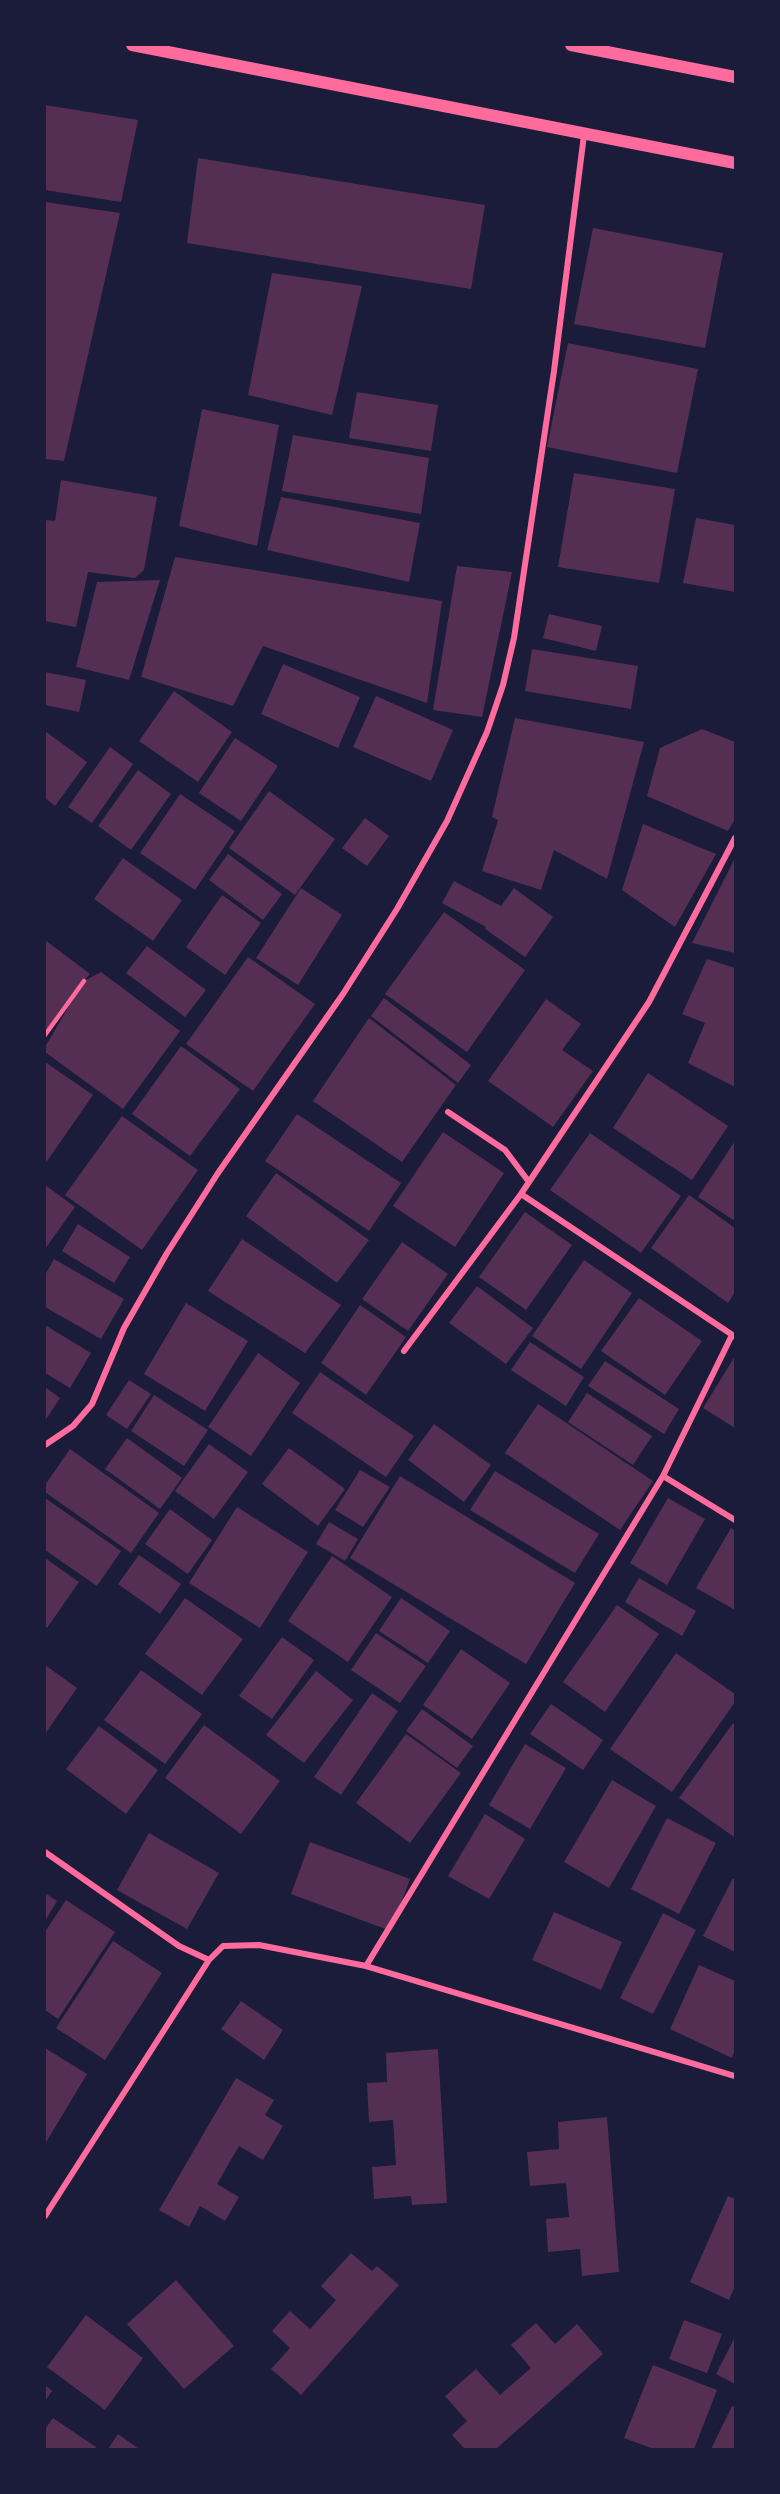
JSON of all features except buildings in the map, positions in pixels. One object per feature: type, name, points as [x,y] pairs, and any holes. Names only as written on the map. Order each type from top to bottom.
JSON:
[{"type":"main road","points":[[132,45],[735,163]]},
{"type":"main road","points":[[571,45],[735,77]]},
{"type":"street","points":[[45,1445],[73,1426],[92,1404],[124,1328],[167,1253],[218,1173],[343,994],[397,909],[451,814],[487,732],[503,685],[514,638],[554,371],[584,135]]},
{"type":"street","points":[[404,1351],[521,1194],[649,1002],[735,838]]},
{"type":"street","points":[[448,1112],[505,1150],[529,1182]]},
{"type":"street","points":[[366,1966],[663,1476],[733,1336],[521,1194]]},
{"type":"street","points":[[663,1476],[735,1520]]},
{"type":"street","points":[[45,1852],[179,1946],[209,1960]]},
{"type":"street","points":[[46,2214],[209,1960],[223,1946],[259,1945],[366,1966],[735,2076]]},
{"type":"lane","points":[[45,1035],[84,981]]}]
